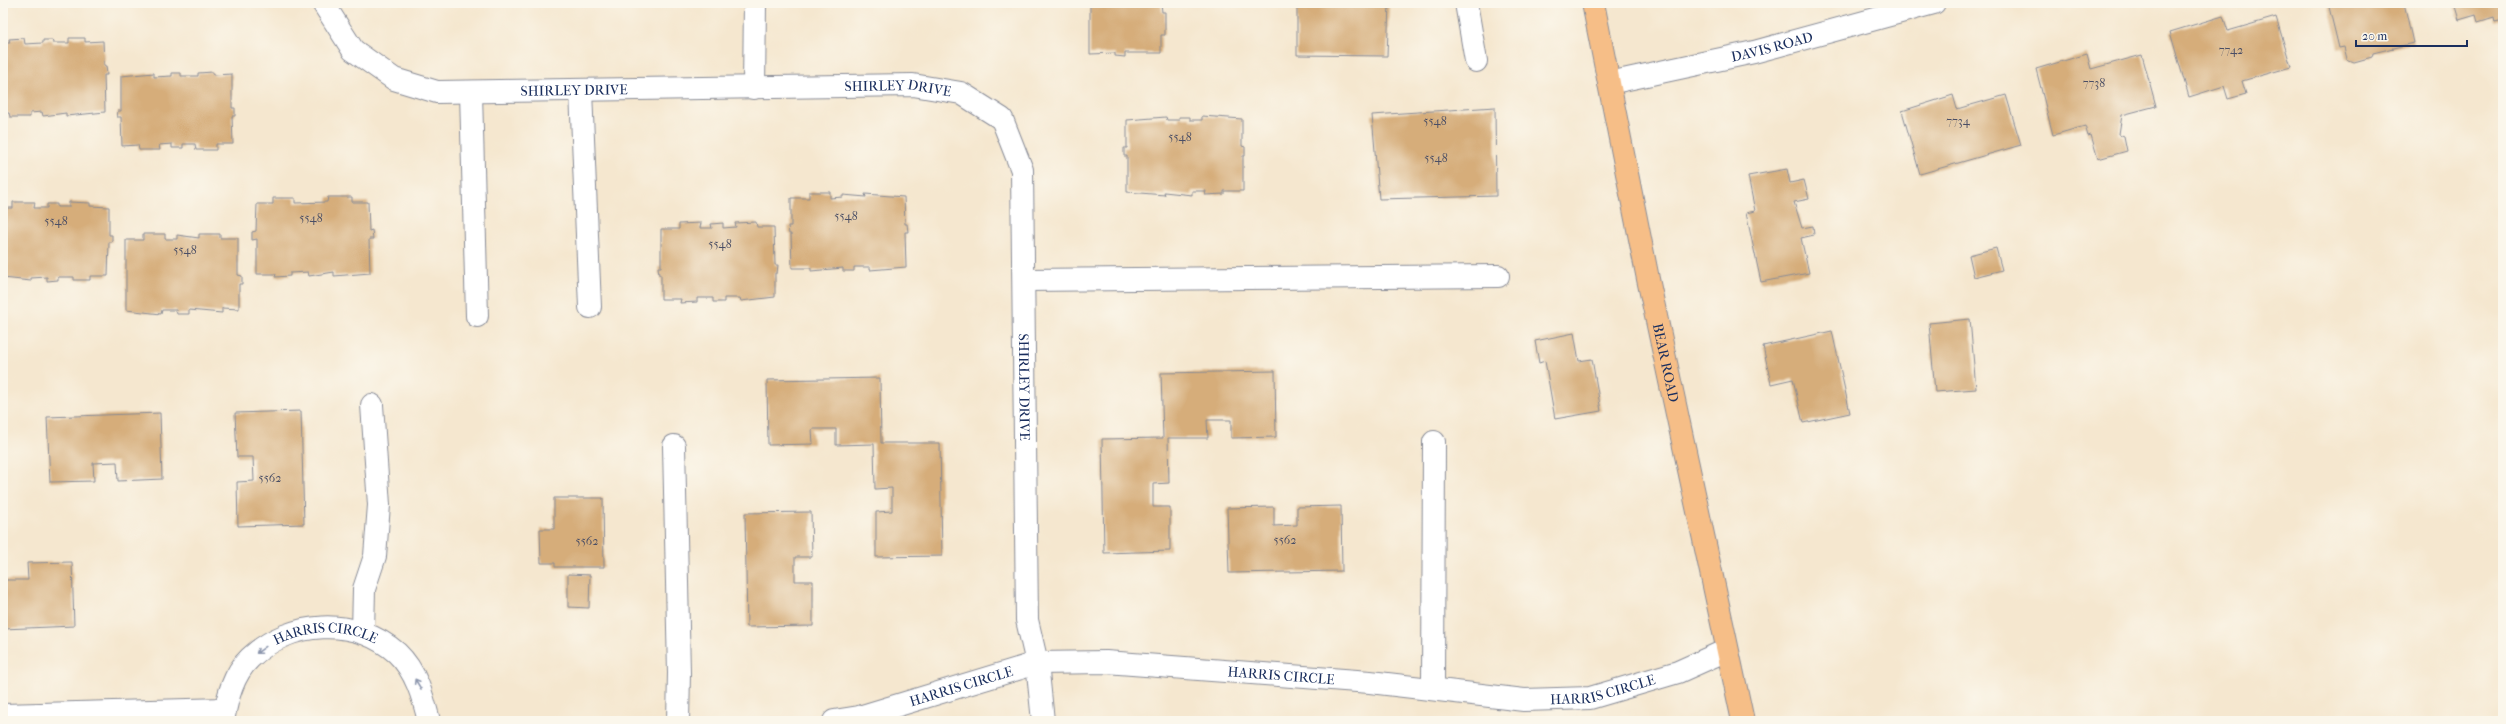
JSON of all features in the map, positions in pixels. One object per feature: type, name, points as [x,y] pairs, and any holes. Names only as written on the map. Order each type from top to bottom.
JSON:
[{"type":"main road","name":"BEAR ROAD","points":[[1593,3],[1648,279],[1743,721]]},
{"type":"street","name":"SHIRLEY DRIVE","points":[[323,3],[353,50],[394,79],[437,92],[471,93],[913,85],[961,93],[1002,120],[1022,170],[1027,620],[1037,663],[1043,721]]},
{"type":"street","points":[[754,88],[755,3]]},
{"type":"street","points":[[1466,3],[1476,61]]},
{"type":"street","name":"DAVIS ROAD","points":[[1609,83],[1754,52],[1934,3]]},
{"type":"street","points":[[581,91],[590,307]]},
{"type":"street","points":[[471,93],[477,316]]},
{"type":"street","points":[[1024,280],[1498,276]]},
{"type":"street","points":[[363,632],[364,589],[374,556],[379,505],[372,405]]},
{"type":"street","points":[[1433,689],[1434,442]]},
{"type":"street","points":[[674,446],[679,673],[678,721]]},
{"type":"street","name":"HARRIS CIRCLE","points":[[224,715],[228,693],[250,658],[283,635],[323,626],[363,632],[397,654],[421,687],[428,721]]},
{"type":"street","name":"HARRIS CIRCLE","points":[[834,721],[858,717],[1037,663],[1114,663],[1370,682],[1524,700],[1590,698],[1678,672],[1727,650]]},
{"type":"street","points":[[3,716],[224,715]]},
{"type":"building","points":[[1090,3],[1161,3],[1162,12],[1165,12],[1165,35],[1161,35],[1161,53],[1125,53],[1125,57],[1115,56],[1115,53],[1090,54]]},
{"type":"building","points":[[1297,3],[1389,3],[1387,56],[1297,55]]},
{"type":"building","points":[[2328,3],[2404,3],[2413,43],[2373,53],[2372,57],[2354,62],[2347,59],[2344,47],[2339,48]]},
{"type":"building","points":[[2454,3],[2503,3],[2503,20],[2495,22],[2494,17],[2478,22],[2476,15],[2459,20]]},
{"type":"building","points":[[2223,16],[2228,31],[2276,17],[2291,67],[2242,81],[2246,94],[2228,99],[2224,86],[2189,97],[2170,32]]},
{"type":"building","points":[[24,38],[25,44],[43,43],[43,40],[52,40],[53,43],[69,43],[69,38],[85,38],[85,42],[103,41],[104,66],[106,66],[107,75],[104,75],[105,112],[66,116],[66,113],[43,116],[42,112],[30,113],[30,117],[10,117],[9,113],[3,113],[3,43],[10,43],[9,39]]},
{"type":"building","points":[[2087,54],[2091,69],[2142,55],[2156,106],[2122,115],[2119,134],[2124,136],[2127,151],[2098,159],[2091,135],[2088,136],[2085,126],[2053,135],[2036,69]]},
{"type":"building","points":[[213,72],[213,75],[232,74],[232,108],[235,108],[235,116],[232,116],[233,144],[216,144],[216,150],[196,150],[195,144],[183,144],[183,148],[172,148],[172,144],[159,145],[160,150],[139,150],[138,145],[122,146],[121,117],[117,117],[118,111],[121,111],[121,76],[154,73],[154,77],[172,76],[172,73],[181,73],[181,76],[198,76],[198,73]]},
{"type":"building","points":[[1953,95],[1957,109],[2006,95],[2021,145],[1920,174],[1902,111]]},
{"type":"building","points":[[1495,107],[1496,196],[1379,199],[1372,115]]},
{"type":"building","points":[[1202,116],[1242,119],[1242,146],[1245,147],[1245,156],[1243,156],[1243,191],[1224,191],[1224,194],[1205,195],[1206,191],[1192,191],[1192,195],[1164,192],[1165,195],[1127,192],[1127,156],[1124,156],[1124,148],[1127,148],[1127,120],[1166,117],[1167,120],[1179,120],[1179,117],[1190,117],[1190,120],[1202,120]]},
{"type":"building","points":[[1787,169],[1790,183],[1804,180],[1809,199],[1794,202],[1802,228],[1813,226],[1814,235],[1801,238],[1809,273],[1761,282],[1746,213],[1755,211],[1748,176]]},
{"type":"building","points":[[809,192],[830,192],[830,198],[843,197],[843,195],[866,197],[865,194],[904,197],[905,224],[907,224],[908,232],[905,232],[906,267],[870,270],[870,267],[854,267],[854,271],[843,271],[843,268],[811,271],[811,268],[792,268],[791,234],[789,234],[788,226],[791,226],[791,198],[809,198]]},
{"type":"building","points":[[328,197],[352,197],[352,202],[368,202],[369,231],[372,230],[373,239],[369,239],[370,273],[334,276],[334,272],[309,276],[308,272],[290,273],[290,276],[275,277],[276,274],[257,274],[257,239],[252,240],[252,232],[256,231],[257,204],[273,204],[273,198],[295,198],[295,203],[327,202]]},
{"type":"building","points":[[13,202],[35,202],[34,208],[47,208],[47,204],[57,204],[57,207],[69,207],[69,202],[90,203],[90,206],[109,207],[109,235],[112,235],[112,242],[109,242],[108,276],[90,276],[90,280],[74,280],[74,277],[58,277],[58,280],[47,281],[47,277],[31,278],[31,281],[3,278],[3,208],[13,208]]},
{"type":"building","points":[[756,222],[757,227],[774,227],[775,265],[778,265],[777,273],[775,273],[775,297],[741,301],[740,298],[724,298],[724,302],[713,302],[713,298],[697,298],[697,302],[680,303],[681,299],[661,299],[661,275],[659,275],[658,267],[661,267],[661,229],[679,229],[679,224],[701,223],[700,228],[712,228],[711,224],[723,223],[723,228],[736,227],[735,223]]},
{"type":"building","points":[[143,234],[165,234],[165,239],[177,239],[177,235],[199,238],[199,234],[220,234],[220,238],[238,238],[238,275],[242,276],[242,284],[239,284],[239,309],[222,308],[222,313],[189,310],[189,314],[177,314],[176,310],[162,310],[161,314],[126,310],[126,240],[143,240]]},
{"type":"building","points":[[1996,248],[2002,270],[1974,277],[1969,255]]},
{"type":"building","points":[[1970,319],[1976,389],[1935,392],[1929,323]]},
{"type":"building","points":[[1832,331],[1850,413],[1803,423],[1793,379],[1771,384],[1763,346]]},
{"type":"building","points":[[1574,333],[1579,361],[1592,359],[1601,411],[1555,419],[1545,361],[1539,363],[1535,341]]},
{"type":"building","points":[[1275,371],[1276,437],[1231,438],[1231,420],[1207,420],[1208,438],[1168,438],[1169,483],[1153,484],[1153,507],[1170,507],[1170,551],[1104,553],[1102,439],[1163,438],[1161,373]]},
{"type":"building","points":[[880,378],[881,443],[940,443],[942,556],[876,557],[876,512],[892,511],[892,488],[875,489],[874,444],[836,445],[836,429],[812,429],[813,444],[768,445],[767,380]]},
{"type":"building","points":[[301,411],[304,524],[238,526],[237,482],[254,481],[253,457],[237,457],[235,413]]},
{"type":"building","points":[[160,413],[162,479],[118,481],[117,462],[93,463],[94,481],[50,482],[47,417]]},
{"type":"building","points":[[554,498],[603,498],[604,567],[555,567],[555,563],[541,563],[540,529],[554,529]]},
{"type":"building","points":[[1341,506],[1342,571],[1229,573],[1227,508],[1274,507],[1274,526],[1297,525],[1297,507]]},
{"type":"building","points":[[811,512],[812,557],[795,557],[795,581],[813,581],[813,626],[747,627],[745,513]]},
{"type":"building","points":[[72,562],[74,626],[3,629],[3,566],[5,580],[28,580],[27,563]]},
{"type":"building","points":[[568,574],[590,575],[589,608],[568,607]]}]
